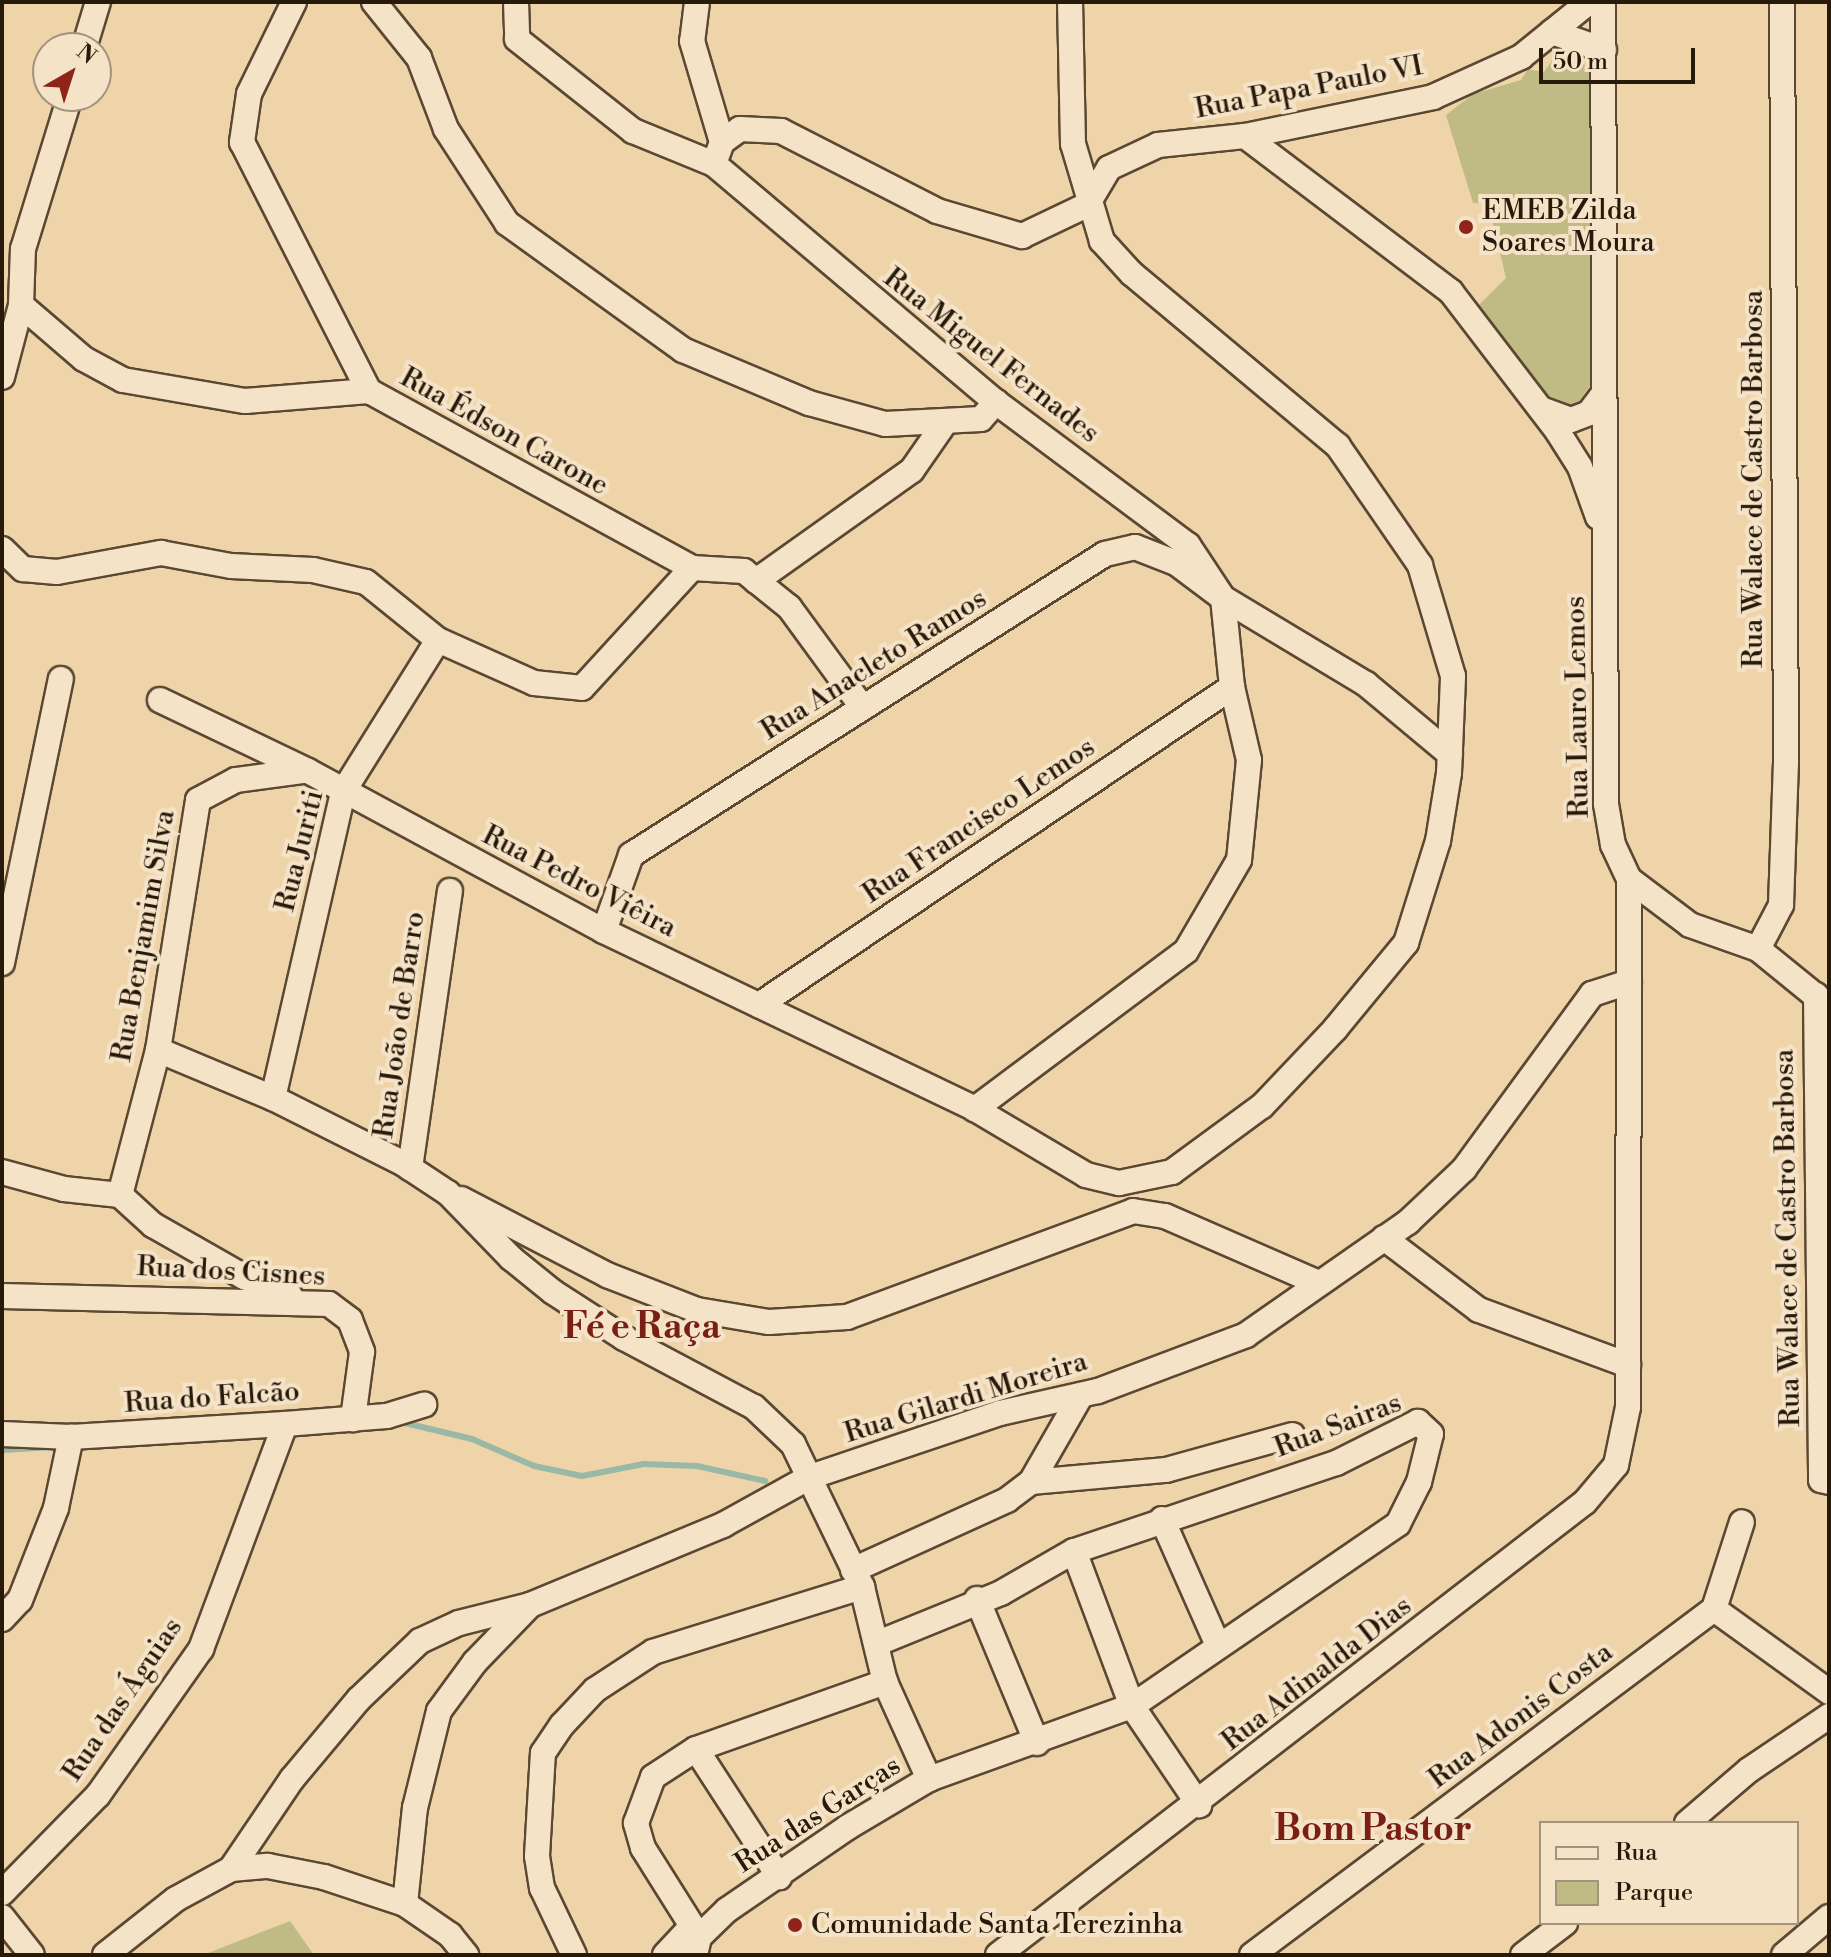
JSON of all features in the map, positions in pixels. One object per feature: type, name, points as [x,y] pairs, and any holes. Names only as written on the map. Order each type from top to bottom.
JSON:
[{"type":"street","points":[[89,32],[98,2]]},
{"type":"street","points":[[294,2],[249,94],[242,142],[369,391]]},
{"type":"street","points":[[374,2],[419,58],[446,129],[507,223],[683,350],[809,403],[885,424],[944,424],[981,419],[996,402]]},
{"type":"street","name":"Rua Miguel Fernades","points":[[516,2],[517,39],[633,131],[718,153],[996,402],[1188,545],[1223,598]]},
{"type":"street","points":[[697,2],[692,41],[718,153]]},
{"type":"street","name":"Rua Pedro Viêira","points":[[160,700],[308,771],[604,931],[975,1109],[1086,1175],[1119,1183],[1172,1172],[1262,1106],[1335,1029],[1406,943],[1438,841],[1450,754],[1453,676],[1420,565],[1338,446],[1132,274],[1102,241],[1087,205],[1073,144],[1070,2]]},
{"type":"street","name":"Rua Papa Paulo VI","points":[[1087,205],[1109,168],[1158,145],[1245,136],[1433,97],[1521,57],[1589,2]]},
{"type":"street","name":"Rua Lauro Lemos","points":[[1603,2],[1606,804],[1613,845],[1629,879],[1628,1407]]},
{"type":"street","name":"Rua Walace de Castro Barbosa","points":[[1758,949],[1781,905],[1786,763],[1782,2]]},
{"type":"street","points":[[1552,32],[1604,50]]},
{"type":"street","points":[[2,377],[21,305],[12,246],[64,112]]},
{"type":"street","points":[[718,153],[740,129],[781,131],[937,211],[1022,236],[1087,205]]},
{"type":"street","points":[[1245,136],[1451,292],[1580,467],[1604,533]]},
{"type":"street","name":"Rua Édson Carone","points":[[21,305],[84,359],[123,380],[245,401],[369,391],[692,568],[744,571],[789,607],[863,708]]},
{"type":"street","points":[[1535,406],[1571,420],[1589,413],[1604,393]]},
{"type":"street","points":[[756,581],[912,470],[944,424]]},
{"type":"street","name":"Rua Anacleto Ramos","points":[[604,931],[631,855],[1105,554],[1135,547],[1176,563],[1223,598],[1366,684],[1450,754]]},
{"type":"street","points":[[2,549],[23,569],[57,572],[161,553],[231,566],[313,570],[366,582],[438,640],[534,683],[582,688],[692,568]]},
{"type":"street","points":[[975,1109],[1186,951],[1239,860],[1249,760],[1232,687],[1223,598]]},
{"type":"street","name":"Rua Juriti","points":[[273,1098],[343,792],[438,640]]},
{"type":"street","points":[[2,963],[61,679]]},
{"type":"street","name":"Rua Francisco Lemos","points":[[759,1005],[1232,687]]},
{"type":"street","name":"Rua Benjamim Silva","points":[[120,1195],[158,1050],[198,800],[236,780],[308,771]]},
{"type":"street","points":[[1629,879],[1690,925],[1758,949],[1822,1001]]},
{"type":"street","name":"Rua João de Barro","points":[[410,1168],[450,891]]},
{"type":"street","name":"Rua Gilardi Moreira","points":[[405,1904],[415,1808],[439,1711],[475,1662],[530,1605],[723,1525],[810,1477],[1000,1413],[1081,1395],[1246,1335],[1384,1238],[1464,1169],[1592,994],[1629,982]]},
{"type":"street","name":"Rua Walace de Castro Barbosa","points":[[1822,1001],[1825,1481]]},
{"type":"street","points":[[158,1050],[273,1098],[607,1275],[697,1310],[769,1322],[847,1317],[1133,1211],[1165,1216],[1318,1283]]},
{"type":"street","points":[[2,1172],[64,1189],[120,1195],[153,1225],[244,1277],[300,1300]]},
{"type":"street","points":[[448,1193],[511,1258],[553,1292],[624,1338],[754,1407],[793,1444],[858,1578],[878,1643],[885,1682],[929,1779]]},
{"type":"street","points":[[1384,1238],[1479,1310],[1628,1365]]},
{"type":"street","name":"Rua dos Cisnes","points":[[2,1296],[300,1300],[329,1304],[350,1320],[362,1352],[353,1419]]},
{"type":"street","points":[[574,1955],[542,1888],[537,1856],[543,1753],[562,1725],[595,1690],[653,1652],[858,1578],[1007,1500],[1031,1482],[1081,1395]]},
{"type":"street","name":"Rua do Falcão","points":[[2,1434],[71,1437],[285,1424],[353,1419],[424,1405]]},
{"type":"street","name":"Rua Adinalda Dias","points":[[998,1955],[1199,1805],[1585,1502],[1616,1465],[1628,1407]]},
{"type":"street","name":"Rua Sairas","points":[[878,1643],[977,1599],[1001,1593],[1074,1551],[1336,1463],[1418,1422],[1431,1434],[1419,1482],[1398,1524],[1217,1643],[1132,1706]]},
{"type":"street","name":"Rua das Águias","points":[[2,1893],[98,1795],[201,1649],[285,1424]]},
{"type":"street","points":[[1031,1482],[1166,1470],[1292,1435]]},
{"type":"street","points":[[2,1619],[20,1600],[56,1508],[71,1437]]},
{"type":"street","points":[[1162,1519],[1217,1643]]},
{"type":"street","points":[[1742,1522],[1714,1609],[1829,1692]]},
{"type":"street","points":[[1074,1551],[1132,1706],[1199,1805]]},
{"type":"street","points":[[977,1599],[1037,1743]]},
{"type":"street","points":[[231,1869],[292,1779],[359,1699],[420,1641],[459,1623],[530,1605]]},
{"type":"street","name":"Rua Adonis Costa","points":[[1252,1955],[1714,1609]]},
{"type":"street","points":[[695,1940],[643,1848],[636,1823],[653,1777],[696,1749],[885,1682]]},
{"type":"street","name":"Rua das Garças","points":[[665,1955],[695,1940],[727,1910],[848,1827],[929,1779],[1037,1743],[1132,1706]]},
{"type":"street","points":[[1689,1821],[1749,1770],[1829,1716]]},
{"type":"street","points":[[696,1749],[779,1877]]},
{"type":"street","points":[[105,1955],[176,1899],[231,1869],[268,1866],[324,1877],[405,1904],[450,1935],[466,1955]]},
{"type":"street","points":[[2,1917],[32,1955]]},
{"type":"street","points":[[1784,1955],[1829,1917]]},
{"type":"street","points":[[1523,1955],[1562,1925]]},
{"type":"green space","points":[[1555,56],[1589,66],[1599,101],[1592,383],[1570,413],[1544,399],[1472,312],[1506,278],[1488,203],[1473,203],[1446,115],[1473,94],[1521,80],[1528,69],[1544,72]]},
{"type":"green space","points":[[290,1921],[314,1955],[203,1955]]},
{"type":"waterway","points":[[401,1422],[472,1439],[534,1466],[582,1476],[644,1464],[697,1466],[765,1481]]},
{"type":"waterway","points":[[2,1450],[55,1447]]},
{"type":"place","name":"EMEB Zilda Soares Moura","points":[[1466,227]]},
{"type":"place","name":"Comunidade Santa Terezinha","points":[[795,1925]]},
{"type":"district","name":"Fé e Raça","points":[[642,1328]]},
{"type":"district","name":"Bom Pastor","points":[[1373,1830]]}]
